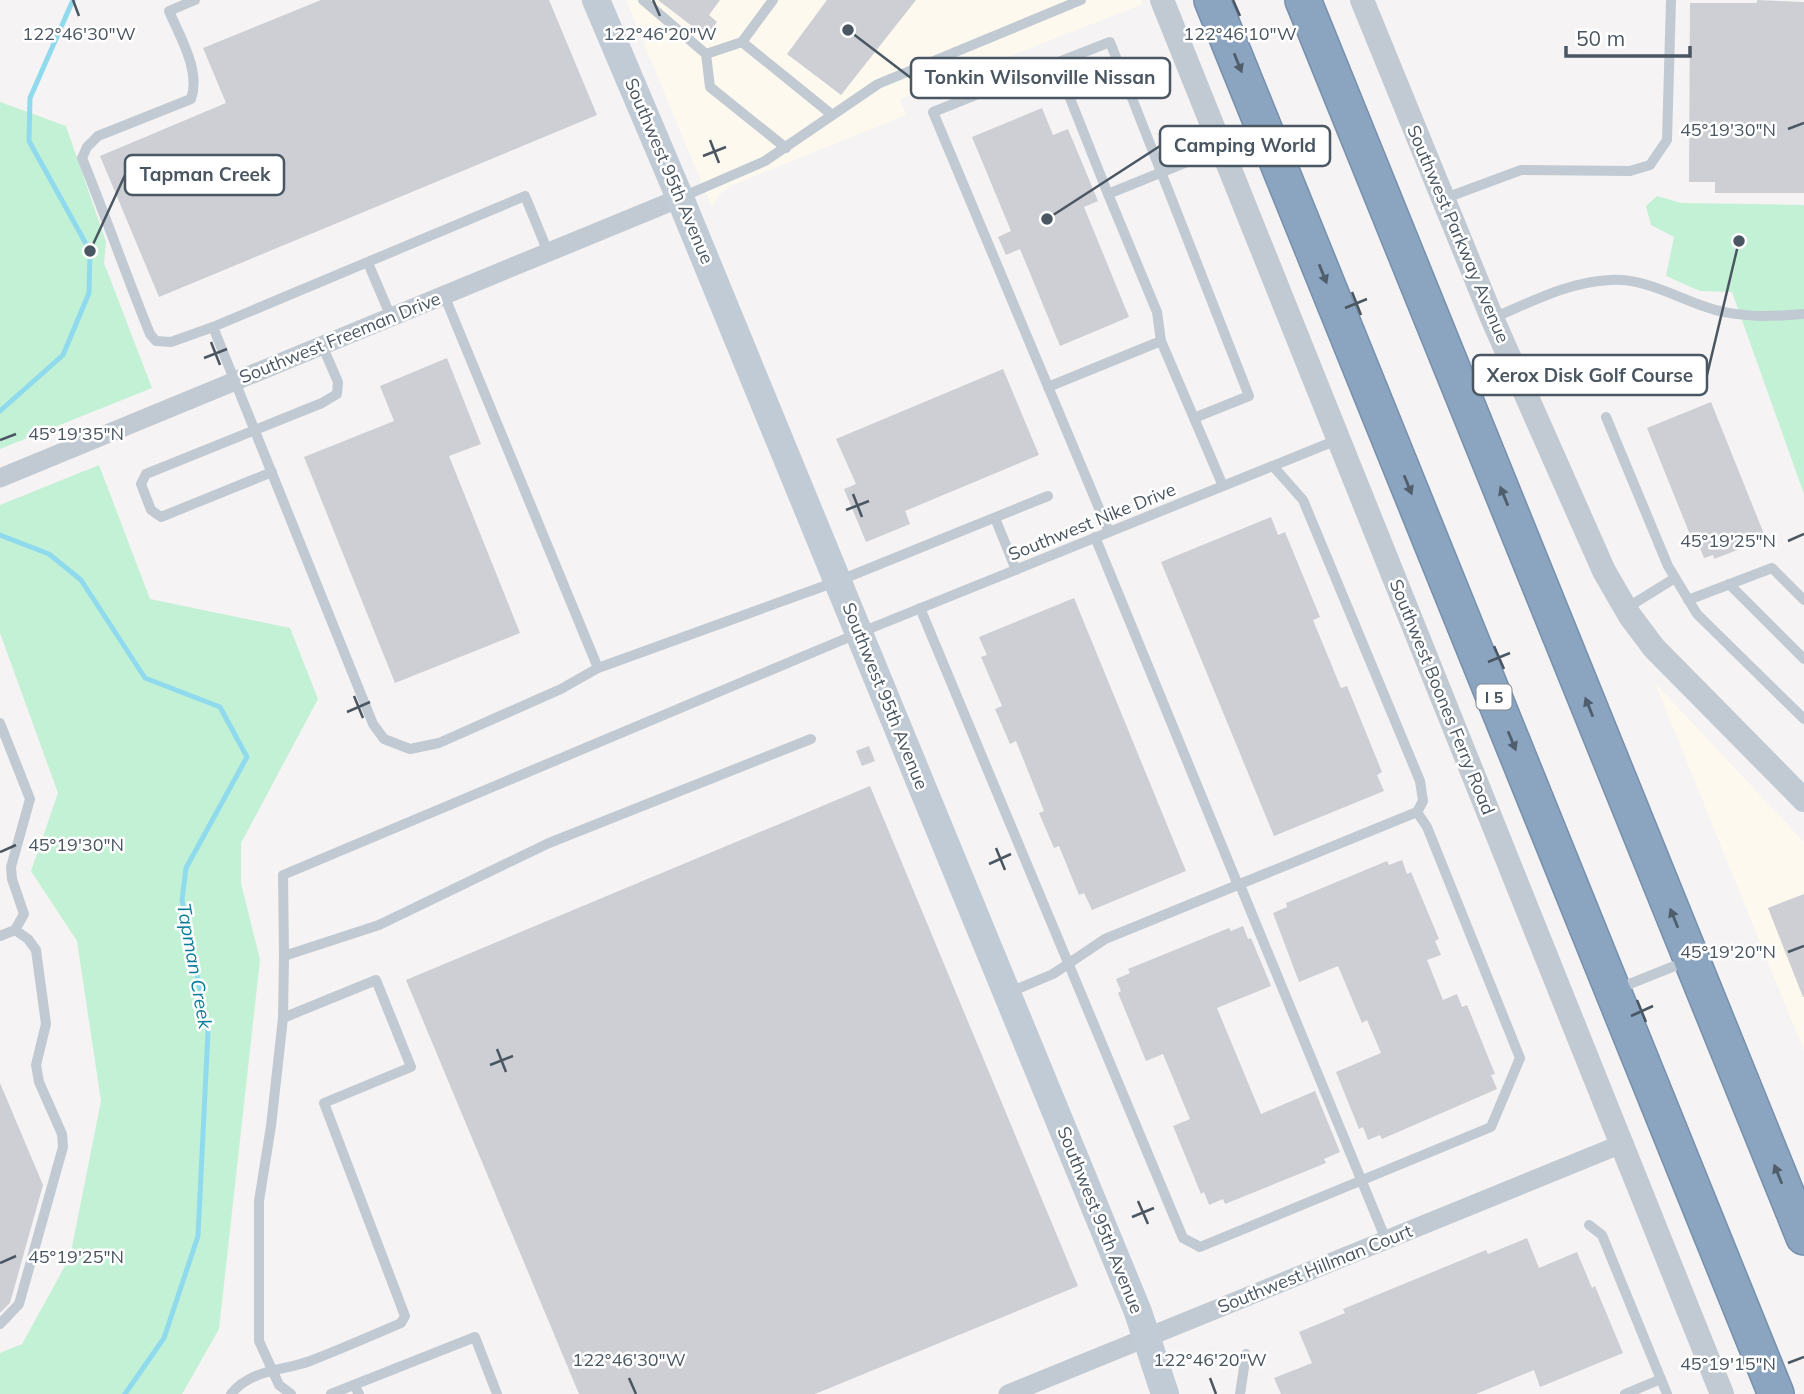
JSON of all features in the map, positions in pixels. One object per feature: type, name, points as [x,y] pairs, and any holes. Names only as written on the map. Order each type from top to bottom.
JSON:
[{"type":"highway","name":"I 5","points":[[1212,0],[1776,1394]]},
{"type":"highway","points":[[1303,0],[1804,1237]]},
{"type":"main road","name":"Southwest 95th Avenue","points":[[596,0],[681,198],[1007,993],[1147,1338],[1166,1394]]},
{"type":"street","name":"Southwest Boones Ferry Road","points":[[1162,0],[1219,149],[1723,1394]]},
{"type":"street","name":"Southwest Parkway Avenue","points":[[1362,0],[1492,318],[1604,571],[1625,609],[1670,665],[1804,800]]},
{"type":"street","name":"Southwest Freeman Drive","points":[[0,478],[681,198]]},
{"type":"street","name":"Southwest Hillman Court","points":[[1007,1394],[1623,1143]]},
{"type":"lane","points":[[195,0],[169,10],[192,69],[196,86],[191,99],[98,136],[87,147],[82,158],[113,232],[115,248],[150,334],[156,341],[171,342],[213,327],[525,196],[548,252]]},
{"type":"lane","points":[[643,0],[706,54],[710,87],[786,148]]},
{"type":"lane","points":[[706,54],[742,42],[773,0]]},
{"type":"lane","points":[[681,198],[765,161],[878,83],[1081,0]]},
{"type":"lane","points":[[1443,200],[1521,170],[1630,171],[1650,165],[1667,140],[1671,0]]},
{"type":"lane","points":[[742,42],[831,114]]},
{"type":"lane","points":[[1109,532],[933,112],[1110,42],[1249,396],[1194,418]]},
{"type":"lane","points":[[1056,63],[1157,312],[1161,341],[1223,486]]},
{"type":"lane","points":[[1108,194],[1219,149]]},
{"type":"lane","points":[[368,263],[391,317]]},
{"type":"lane","points":[[1492,318],[1578,284],[1611,280],[1651,286],[1718,311],[1749,316],[1804,314]]},
{"type":"lane","points":[[444,295],[598,668]]},
{"type":"lane","points":[[213,327],[373,724],[384,739],[410,749],[439,743],[561,689],[598,668],[838,581],[1048,496]]},
{"type":"lane","points":[[1048,387],[1161,341]]},
{"type":"lane","points":[[272,472],[162,517],[151,510],[141,484],[146,474],[337,394],[338,382],[323,345]]},
{"type":"lane","points":[[1606,416],[1675,578],[1697,614],[1804,719]]},
{"type":"lane","name":"Southwest Nike Drive","points":[[284,956],[283,875],[859,633],[1337,440]]},
{"type":"lane","points":[[1007,993],[1053,974],[1105,939],[1417,813],[1423,801],[1415,769],[1303,500],[1273,466]]},
{"type":"lane","points":[[995,518],[1016,569]]},
{"type":"lane","points":[[1095,537],[1386,1240]]},
{"type":"lane","points":[[1688,600],[1772,568],[1804,600]]},
{"type":"lane","points":[[1625,609],[1675,578]]},
{"type":"lane","points":[[1729,584],[1804,659]]},
{"type":"lane","points":[[920,608],[1183,1238],[1200,1247],[1491,1127],[1520,1058],[1427,827],[1417,813]]},
{"type":"lane","points":[[0,723],[30,799],[11,867],[12,879],[24,914],[15,930],[0,936]]},
{"type":"lane","points":[[291,1394],[279,1385],[258,1341],[259,1201],[271,1126],[283,1018],[284,956],[379,925],[549,843],[811,739]]},
{"type":"lane","points":[[0,1324],[19,1304],[63,1147],[62,1134],[39,1082],[36,1065],[47,1024],[36,950],[28,939],[15,930]]},
{"type":"lane","points":[[1613,991],[1691,959]]},
{"type":"lane","points":[[231,1394],[242,1383],[271,1370],[307,1362],[401,1323],[405,1316],[324,1103],[411,1067],[376,980],[283,1018]]},
{"type":"lane","points":[[1588,1225],[1602,1235],[1667,1394]]},
{"type":"lane","points":[[331,1394],[357,1390],[475,1337],[497,1394]]},
{"type":"lane","points":[[1240,1394],[1246,1354]]},
{"type":"lane","points":[[1625,1394],[1661,1379]]},
{"type":"shaded area","points":[[626,0],[1141,0],[1143,4],[900,99],[906,115],[732,185],[718,196],[712,208]]},
{"type":"shaded area","points":[[1655,683],[1804,842],[1804,1051]]},
{"type":"green space","points":[[0,102],[66,126],[106,242],[104,263],[152,388],[0,449]]},
{"type":"green space","points":[[1657,196],[1681,203],[1804,205],[1804,494],[1732,292],[1700,291],[1666,276],[1674,237],[1651,225],[1646,206]]},
{"type":"green space","points":[[99,465],[150,599],[290,628],[318,699],[241,843],[241,883],[260,960],[219,1329],[182,1394],[0,1394],[0,1353],[22,1344],[70,1257],[101,1101],[77,941],[31,871],[58,793],[0,633],[0,505]]},
{"type":"building","points":[[321,0],[549,0],[597,115],[159,297],[100,156],[226,103],[203,48]]},
{"type":"building","points":[[658,0],[720,0],[709,15],[717,22],[708,34],[699,27],[697,30]]},
{"type":"building","points":[[827,0],[916,0],[841,95],[787,54]]},
{"type":"building","points":[[1757,0],[1804,2],[1804,193],[1715,193],[1715,182],[1689,182],[1690,3],[1757,3]]},
{"type":"building","points":[[1042,108],[1053,135],[1068,129],[1098,201],[1084,207],[1129,317],[1060,346],[1020,249],[1006,255],[998,237],[1011,231],[972,137]]},
{"type":"building","points":[[447,358],[481,444],[449,456],[520,633],[395,683],[304,457],[394,421],[380,386]]},
{"type":"building","points":[[1003,369],[1039,455],[905,511],[910,524],[866,542],[844,489],[856,484],[836,439]]},
{"type":"building","points":[[1711,402],[1766,539],[1714,559],[1713,555],[1704,558],[1697,540],[1693,542],[1647,428]]},
{"type":"building","points":[[1271,517],[1278,535],[1285,532],[1320,617],[1313,620],[1341,688],[1347,686],[1382,772],[1377,775],[1384,791],[1274,836],[1161,562]]},
{"type":"building","points":[[1074,598],[1186,871],[1092,910],[1084,893],[1079,895],[1059,846],[1054,848],[1039,813],[1044,811],[1016,741],[1010,744],[995,709],[1002,706],[981,657],[987,655],[979,637]]},
{"type":"building","points":[[869,746],[875,761],[862,766],[856,751]]},
{"type":"building","points":[[870,786],[1078,1286],[815,1394],[579,1394],[406,980]]},
{"type":"building","points":[[1402,860],[1407,874],[1411,872],[1439,939],[1435,941],[1441,955],[1427,960],[1443,1000],[1457,994],[1462,1007],[1467,1005],[1495,1074],[1491,1075],[1497,1089],[1382,1139],[1380,1135],[1368,1140],[1363,1127],[1359,1129],[1336,1072],[1381,1053],[1367,1020],[1362,1023],[1338,966],[1299,982],[1273,913],[1287,907],[1286,903],[1387,861],[1389,865]]},
{"type":"building","points":[[1804,894],[1804,997],[1803,997],[1768,908]]},
{"type":"building","points":[[1243,926],[1248,939],[1251,938],[1271,986],[1217,1008],[1261,1114],[1315,1091],[1340,1152],[1324,1159],[1326,1163],[1225,1204],[1223,1199],[1209,1205],[1204,1192],[1201,1194],[1173,1126],[1190,1119],[1163,1054],[1146,1061],[1118,993],[1121,991],[1116,979],[1130,973],[1128,969],[1229,928],[1231,931]]},
{"type":"building","points":[[0,1083],[43,1185],[10,1303],[0,1313]]},
{"type":"building","points":[[1527,1238],[1539,1268],[1577,1252],[1592,1288],[1595,1286],[1623,1353],[1540,1387],[1534,1370],[1476,1394],[1281,1394],[1274,1378],[1312,1363],[1299,1332],[1345,1313],[1343,1309],[1486,1250],[1488,1254]]},
{"type":"waterway","name":"Tapman Creek","points":[[0,411],[63,355],[89,293],[90,251],[29,141],[30,98],[73,0]]},
{"type":"waterway","name":"Tapman Creek","points":[[0,535],[49,554],[81,580],[145,678],[220,707],[247,757],[186,868],[182,900],[208,1031],[198,1236],[164,1338],[125,1394]]},
{"type":"place","name":"Tonkin Wilsonville Nissan","points":[[848,30]]},
{"type":"place","name":"Camping World","points":[[1047,219]]},
{"type":"place","name":"Xerox Disk Golf Course","points":[[1739,241]]},
{"type":"place","name":"Tapman Creek","points":[[90,251]]}]
